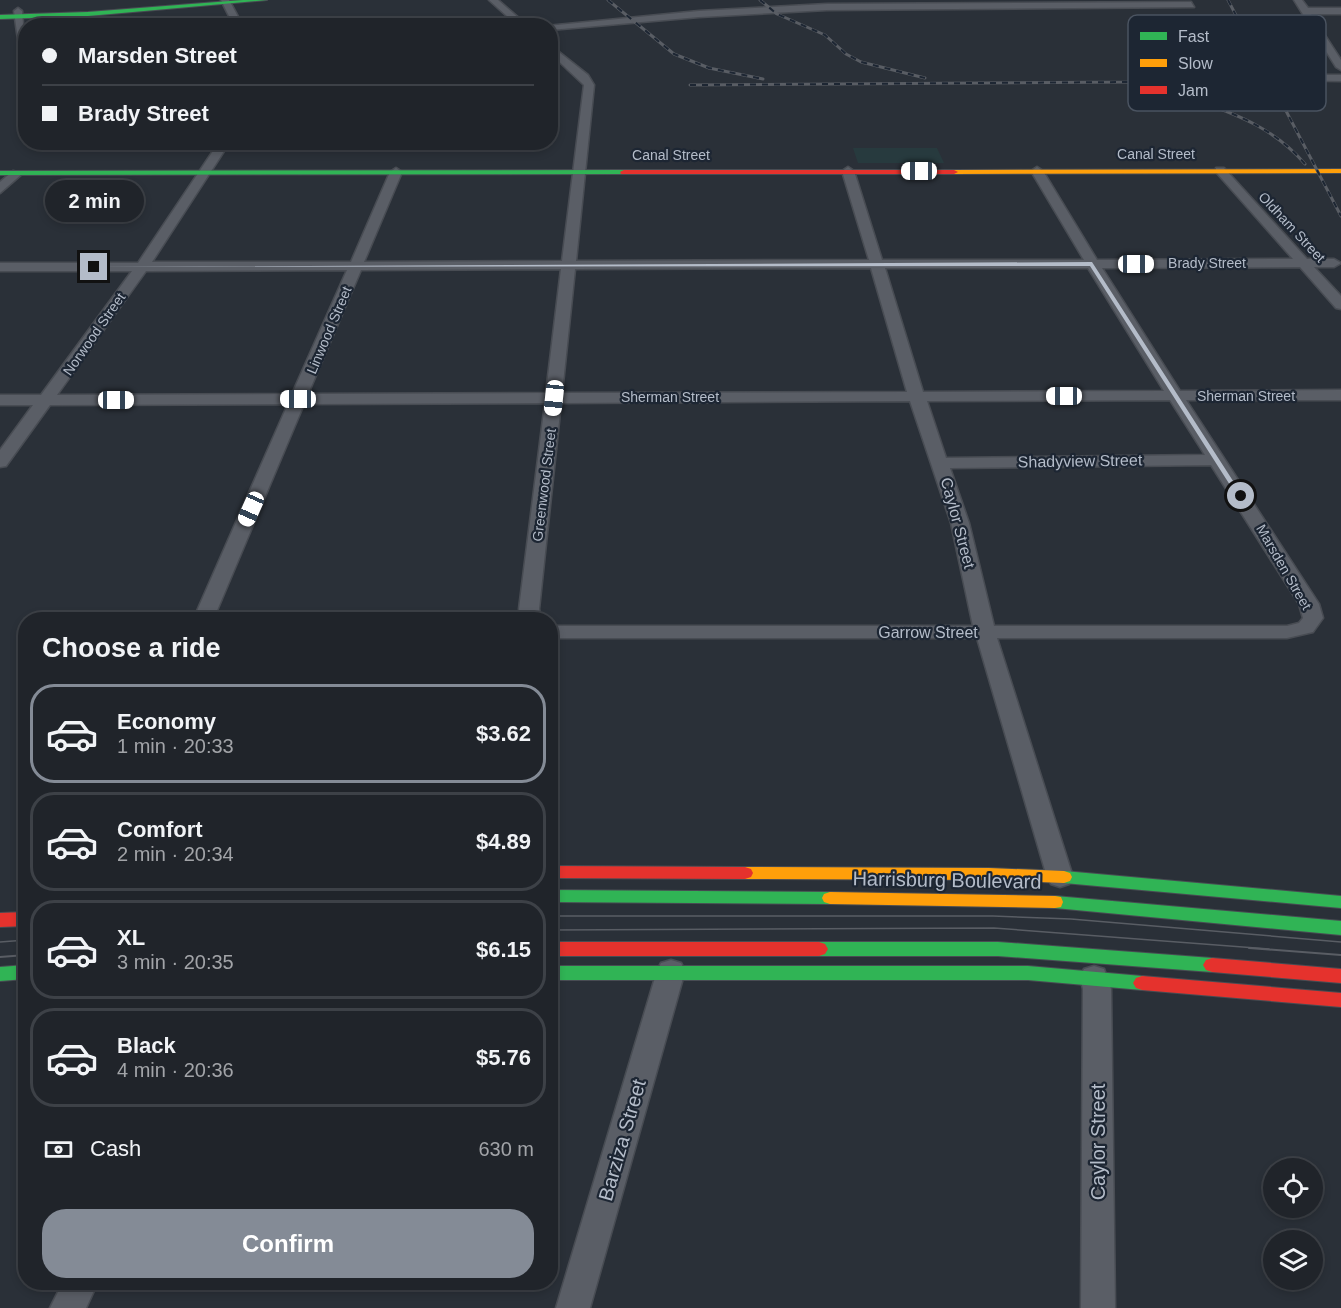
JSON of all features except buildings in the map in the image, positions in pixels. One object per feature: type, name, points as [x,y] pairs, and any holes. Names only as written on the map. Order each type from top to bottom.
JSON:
[{"type":"main road","points":[[0,17],[205,0]]},
{"type":"main road","points":[[0,12],[18,14],[264,0]]},
{"type":"main road","name":"Canal Street","points":[[0,173],[1341,171]]},
{"type":"main road","points":[[558,872],[926,872],[1060,877],[1341,902]]},
{"type":"main road","name":"Harrisburg Boulevard","points":[[558,896],[974,898],[1059,902],[1341,928]]},
{"type":"main road","points":[[0,920],[18,919]]},
{"type":"main road","points":[[558,950],[998,948],[1341,976]]},
{"type":"main road","points":[[558,974],[671,971],[1028,973],[1341,1000]]},
{"type":"main road","points":[[0,974],[18,973]]},
{"type":"main road","points":[[0,980],[18,980]]},
{"type":"street","points":[[493,0],[514,18]]},
{"type":"street","points":[[1298,0],[1308,15]]},
{"type":"street","points":[[226,2],[235,18]]},
{"type":"street","points":[[558,26],[699,14],[826,7],[1191,5]]},
{"type":"street","points":[[1306,11],[1341,11]]},
{"type":"street","points":[[18,14],[19,18]]},
{"type":"street","points":[[1326,44],[1341,67]]},
{"type":"street","name":"Greenwood Street","points":[[530,612],[589,85],[584,77],[558,55]]},
{"type":"street","name":"Norwood Street","points":[[0,462],[142,267],[219,150]]},
{"type":"street","name":"Oldham Street","points":[[1220,170],[1306,263],[1341,305]]},
{"type":"street","name":"Caylor Street","points":[[848,171],[917,397],[960,523],[985,632],[1060,877]]},
{"type":"street","name":"Marsden Street","points":[[1037,171],[1092,264],[1309,604],[1313,618],[1306,628]]},
{"type":"street","name":"Linwood Street","points":[[206,612],[396,172]]},
{"type":"street","points":[[0,189],[17,173]]},
{"type":"street","name":"Brady Street","points":[[0,267],[1334,263]]},
{"type":"street","name":"Sherman Street","points":[[0,400],[1341,395]]},
{"type":"street","name":"Shadyview Street","points":[[941,463],[1218,460]]},
{"type":"street","name":"Garrow Street","points":[[558,632],[1287,632],[1306,628]]},
{"type":"street","name":"Barziza Street","points":[[573,1308],[671,971]]},
{"type":"street","name":"Caylor Street","points":[[1094,977],[1097,999],[1098,1308]]},
{"type":"street","points":[[67,1308],[77,1290]]},
{"type":"green space","points":[[853,148],[937,148],[944,163],[858,163]]},
{"type":"tram line","points":[[558,916],[993,916],[1071,919],[1341,942]]},
{"type":"tram line","points":[[558,930],[994,928],[1269,949]]},
{"type":"tram line","points":[[0,942],[18,941]]},
{"type":"tram line","points":[[1249,948],[1341,955]]},
{"type":"tram line","points":[[0,957],[18,956]]},
{"type":"railway","points":[[608,0],[674,54],[709,68],[763,79]]},
{"type":"railway","points":[[760,0],[777,14],[825,35],[846,54],[861,62],[925,78]]},
{"type":"railway","points":[[1228,0],[1236,15]]},
{"type":"railway","points":[[690,85],[1128,82]]},
{"type":"railway","points":[[1225,111],[1269,133],[1294,152],[1305,164]]},
{"type":"railway","points":[[1286,111],[1341,216]]},
{"type":"traffic: fast","points":[[0,17],[88,14],[264,0]]},
{"type":"traffic: fast","points":[[0,173],[624,172]]},
{"type":"traffic: fast","points":[[1064,877],[1341,902]]},
{"type":"traffic: fast","points":[[558,896],[830,898]]},
{"type":"traffic: fast","points":[[1055,902],[1341,928]]},
{"type":"traffic: fast","points":[[819,949],[998,949],[1212,965]]},
{"type":"traffic: fast","points":[[0,974],[18,973]]},
{"type":"traffic: fast","points":[[558,973],[1028,973],[1142,983]]},
{"type":"traffic: slow","points":[[954,172],[1341,171]]},
{"type":"traffic: slow","points":[[745,873],[989,874],[1064,877]]},
{"type":"traffic: slow","points":[[830,898],[1055,902]]},
{"type":"traffic: jam","points":[[624,172],[954,172]]},
{"type":"traffic: jam","points":[[558,872],[745,873]]},
{"type":"traffic: jam","points":[[0,920],[18,919]]},
{"type":"traffic: jam","points":[[558,949],[819,949]]},
{"type":"traffic: jam","points":[[1212,965],[1341,976]]},
{"type":"traffic: jam","points":[[1142,983],[1341,1000]]},
{"type":"route","points":[[94,267],[1092,264],[1241,496]]}]
